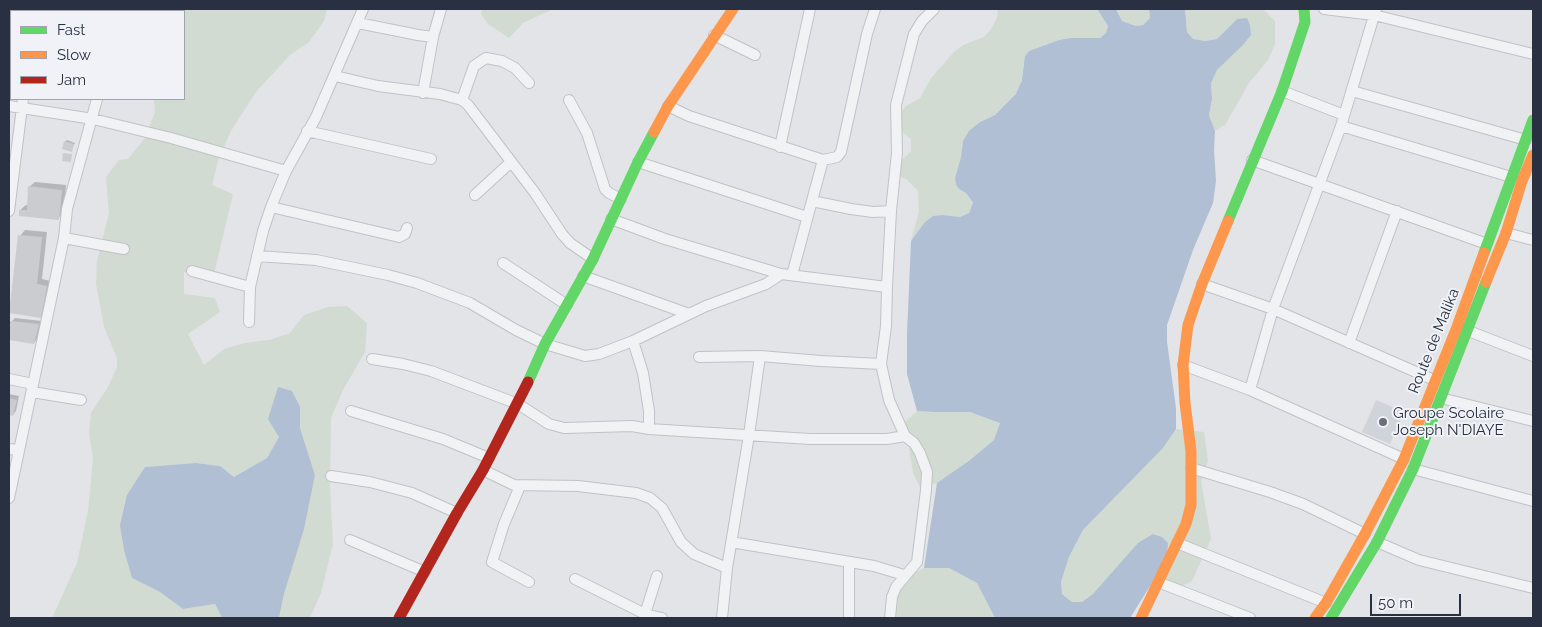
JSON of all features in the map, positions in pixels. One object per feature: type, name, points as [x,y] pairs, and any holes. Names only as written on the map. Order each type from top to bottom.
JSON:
[{"type":"street","points":[[249,322],[250,287],[272,206],[286,171],[316,117],[335,76],[363,9]]},
{"type":"street","points":[[423,93],[433,37],[442,9]]},
{"type":"street","points":[[399,618],[518,404],[545,344],[593,259],[638,162],[668,106],[733,9]]},
{"type":"street","points":[[780,147],[810,9]]},
{"type":"street","points":[[668,106],[689,116],[823,160],[837,157],[840,152],[867,34],[875,9]]},
{"type":"street","points":[[890,618],[892,596],[904,575],[916,562],[927,472],[920,453],[914,443],[905,436],[889,400],[881,364],[886,326],[886,287],[897,153],[896,104],[914,34],[922,21],[934,9]]},
{"type":"street","points":[[1142,618],[1186,524],[1191,505],[1191,468],[1183,365],[1186,333],[1202,284],[1282,91],[1304,22],[1304,9]]},
{"type":"street","points":[[1324,9],[1375,12],[1533,54]]},
{"type":"street","points":[[1250,390],[1272,309],[1341,126],[1375,12]]},
{"type":"street","points":[[358,23],[418,36],[433,37]]},
{"type":"street","points":[[714,35],[755,55]]},
{"type":"street","points":[[462,100],[474,66],[486,58],[502,61],[515,68],[530,83]]},
{"type":"street","points":[[335,76],[378,86],[440,94],[462,100],[468,105],[511,162],[562,234],[570,243],[593,259]]},
{"type":"street","points":[[1282,91],[1344,115]]},
{"type":"street","points":[[1352,91],[1526,140]]},
{"type":"street","points":[[9,498],[14,450],[32,388],[64,238],[67,209],[97,100]]},
{"type":"street","points":[[569,100],[587,133],[605,189],[621,199]]},
{"type":"street","points":[[9,106],[22,103],[93,119],[171,138],[286,171]]},
{"type":"street","points":[[9,211],[22,103]]},
{"type":"street","name":"Route de Malika","points":[[1315,618],[1326,603],[1365,534],[1404,459],[1434,380],[1457,327],[1533,120]]},
{"type":"street","points":[[1341,126],[1511,177]]},
{"type":"street","points":[[307,131],[431,159]]},
{"type":"street","name":"Route de Malika","points":[[1333,618],[1376,542],[1413,469],[1466,330],[1506,233],[1522,181],[1533,158]]},
{"type":"street","points":[[792,275],[823,160]]},
{"type":"street","points":[[1252,160],[1487,244]]},
{"type":"street","points":[[475,195],[511,162]]},
{"type":"street","points":[[638,162],[807,217]]},
{"type":"street","points":[[812,201],[873,212],[891,211]]},
{"type":"street","points":[[272,206],[399,237],[405,234],[407,228]]},
{"type":"street","points":[[1349,343],[1396,212]]},
{"type":"street","points":[[612,219],[665,239],[781,274],[886,287]]},
{"type":"street","points":[[1506,233],[1533,240]]},
{"type":"street","points":[[64,238],[124,250]]},
{"type":"street","points":[[257,256],[316,260],[388,275],[470,303],[516,330],[545,344],[585,356],[599,354],[633,341],[689,314],[766,284],[781,274]]},
{"type":"street","points":[[503,264],[567,305]]},
{"type":"street","points":[[192,271],[250,287]]},
{"type":"street","points":[[583,276],[689,314]]},
{"type":"street","points":[[1202,284],[1272,309],[1434,380]]},
{"type":"street","points":[[1466,330],[1533,356]]},
{"type":"street","points":[[633,341],[645,381],[650,430]]},
{"type":"street","points":[[699,357],[760,356],[881,364]]},
{"type":"street","points":[[722,618],[727,568],[760,356]]},
{"type":"street","points":[[372,359],[431,371],[518,404],[549,424],[564,428],[632,426],[650,430],[820,439],[887,439],[905,436]]},
{"type":"street","points":[[1183,365],[1250,390],[1404,459]]},
{"type":"street","points":[[9,379],[32,388],[81,400]]},
{"type":"street","points":[[1441,398],[1533,421]]},
{"type":"street","points":[[351,411],[444,439],[489,458]]},
{"type":"street","points":[[1191,468],[1270,492],[1302,504],[1365,534]]},
{"type":"street","points":[[1413,469],[1533,501]]},
{"type":"street","points":[[483,470],[514,485],[578,486],[636,493],[650,498],[662,508],[681,542],[694,554],[727,568]]},
{"type":"street","points":[[331,476],[370,482],[412,493],[457,512]]},
{"type":"street","points":[[520,486],[504,524],[492,562],[529,582]]},
{"type":"street","points":[[350,540],[425,572]]},
{"type":"street","points":[[731,542],[874,566],[904,575]]},
{"type":"street","points":[[1376,542],[1419,560],[1533,588]]},
{"type":"street","points":[[1177,543],[1326,603]]},
{"type":"street","points":[[848,618],[849,563]]},
{"type":"street","points":[[645,614],[657,576]]},
{"type":"street","points":[[575,579],[645,614],[662,618]]},
{"type":"street","points":[[1158,582],[1250,618]]},
{"type":"shaded area","points":[[327,9],[324,21],[309,42],[290,55],[256,92],[231,131],[218,161],[212,185],[233,194],[213,278],[184,272],[184,294],[215,298],[220,312],[188,334],[204,365],[224,349],[245,343],[269,340],[290,333],[304,315],[328,307],[347,306],[367,323],[365,352],[343,390],[331,418],[330,486],[333,544],[321,593],[310,618],[279,618],[315,475],[300,428],[300,407],[278,388],[275,397],[279,437],[267,458],[249,469],[234,477],[220,466],[196,463],[145,467],[132,578],[160,592],[183,609],[215,604],[222,618],[52,618],[77,563],[88,511],[93,458],[89,433],[91,413],[108,387],[117,367],[117,358],[104,327],[96,284],[97,261],[109,213],[106,177],[119,160],[128,159],[145,138],[155,112],[154,100],[185,100],[185,10],[170,10]]},
{"type":"shaded area","points":[[482,9],[553,9],[523,23],[509,38],[488,24],[481,14]]},
{"type":"shaded area","points":[[998,9],[1097,9],[1108,26],[1106,33],[1100,38],[1059,40],[1029,51],[1025,56],[1022,80],[1017,94],[995,115],[980,122],[963,141],[955,178],[956,185],[966,193],[973,204],[969,213],[960,217],[943,215],[924,223],[911,241],[919,211],[918,191],[906,179],[892,174],[896,166],[911,151],[911,139],[892,123],[906,106],[920,98],[931,78],[954,52],[963,45],[984,37],[997,18]]},
{"type":"shaded area","points":[[1116,9],[1149,9],[1150,18],[1143,25],[1136,26],[1122,21]]},
{"type":"shaded area","points":[[1185,9],[1263,9],[1275,21],[1275,44],[1268,60],[1249,83],[1225,125],[1215,131],[1209,115],[1212,99],[1211,83],[1217,70],[1242,46],[1237,19],[1217,39],[1205,41],[1192,39],[1187,32]]},
{"type":"shaded area","name":"Groupe Scolaire Joseph N'DIAYE","points":[[1376,400],[1404,412],[1390,444],[1362,432]]},
{"type":"shaded area","points":[[917,411],[970,412],[1000,422],[995,440],[937,483],[920,487],[913,473],[905,422]]},
{"type":"shaded area","points":[[1176,429],[1204,432],[1208,461],[1201,481],[1211,539],[1192,581],[1173,591],[1152,583],[1104,583],[1093,595],[1082,602],[1072,602],[1062,594],[1061,582],[1069,557],[1083,530],[1163,448]]},
{"type":"shaded area","points":[[924,568],[949,568],[977,583],[995,618],[884,618],[890,589],[906,577]]},
{"type":"water","points":[[1097,9],[1116,9],[1122,21],[1136,26],[1143,25],[1150,18],[1149,9],[1185,9],[1187,32],[1193,39],[1205,41],[1217,39],[1237,19],[1247,18],[1250,25],[1251,35],[1217,70],[1211,83],[1212,99],[1209,115],[1215,131],[1216,181],[1213,203],[1193,250],[1167,325],[1167,342],[1176,408],[1176,429],[1163,448],[1083,530],[1069,557],[1061,582],[1062,594],[1072,602],[1082,602],[1093,594],[1138,543],[1153,534],[1162,537],[1168,543],[1167,554],[1152,583],[1130,618],[995,618],[977,583],[949,568],[924,568],[937,483],[970,460],[994,440],[1000,423],[970,412],[917,411],[907,374],[911,241],[924,223],[933,216],[960,217],[969,213],[973,203],[966,193],[956,185],[955,178],[963,141],[969,131],[980,122],[995,115],[1016,94],[1022,80],[1025,56],[1029,51],[1059,40],[1100,38],[1106,33],[1108,26]]},
{"type":"water","points":[[278,387],[292,391],[300,407],[300,428],[315,475],[304,529],[284,594],[279,618],[222,618],[215,604],[183,609],[160,592],[132,578],[124,550],[120,525],[127,495],[145,467],[196,463],[220,466],[234,477],[267,458],[279,437],[268,419]]},
{"type":"building","points":[[64,141],[74,144],[72,152],[62,149]]},
{"type":"building","points":[[63,153],[72,154],[71,162],[62,161]]},
{"type":"building","points":[[28,186],[62,190],[59,220],[19,216],[19,210],[27,210]]},
{"type":"building","points":[[18,235],[42,237],[37,284],[47,286],[41,318],[9,313]]},
{"type":"building","points":[[11,321],[39,324],[34,344],[9,340]]},
{"type":"building","points":[[9,398],[17,400],[13,416],[9,415]]},
{"type":"traffic: fast","points":[[1228,221],[1282,91],[1305,22],[1304,9]]},
{"type":"traffic: fast","points":[[1484,253],[1533,120]]},
{"type":"traffic: fast","points":[[528,382],[545,344],[593,259],[654,132]]},
{"type":"traffic: fast","points":[[1331,618],[1377,542],[1413,469],[1486,282]]},
{"type":"traffic: slow","points":[[654,132],[668,106],[733,9]]},
{"type":"traffic: slow","points":[[1486,282],[1506,233],[1522,181],[1533,155]]},
{"type":"traffic: slow","points":[[1141,618],[1186,524],[1191,505],[1191,451],[1185,403],[1183,365],[1188,325],[1202,284],[1228,221]]},
{"type":"traffic: slow","points":[[1315,618],[1326,603],[1365,534],[1404,459],[1457,327],[1484,253]]},
{"type":"traffic: jam","points":[[399,618],[483,470],[528,382]]},
{"type":"place","name":"Groupe Scolaire Joseph N'DIAYE","points":[[1383,422]]}]
